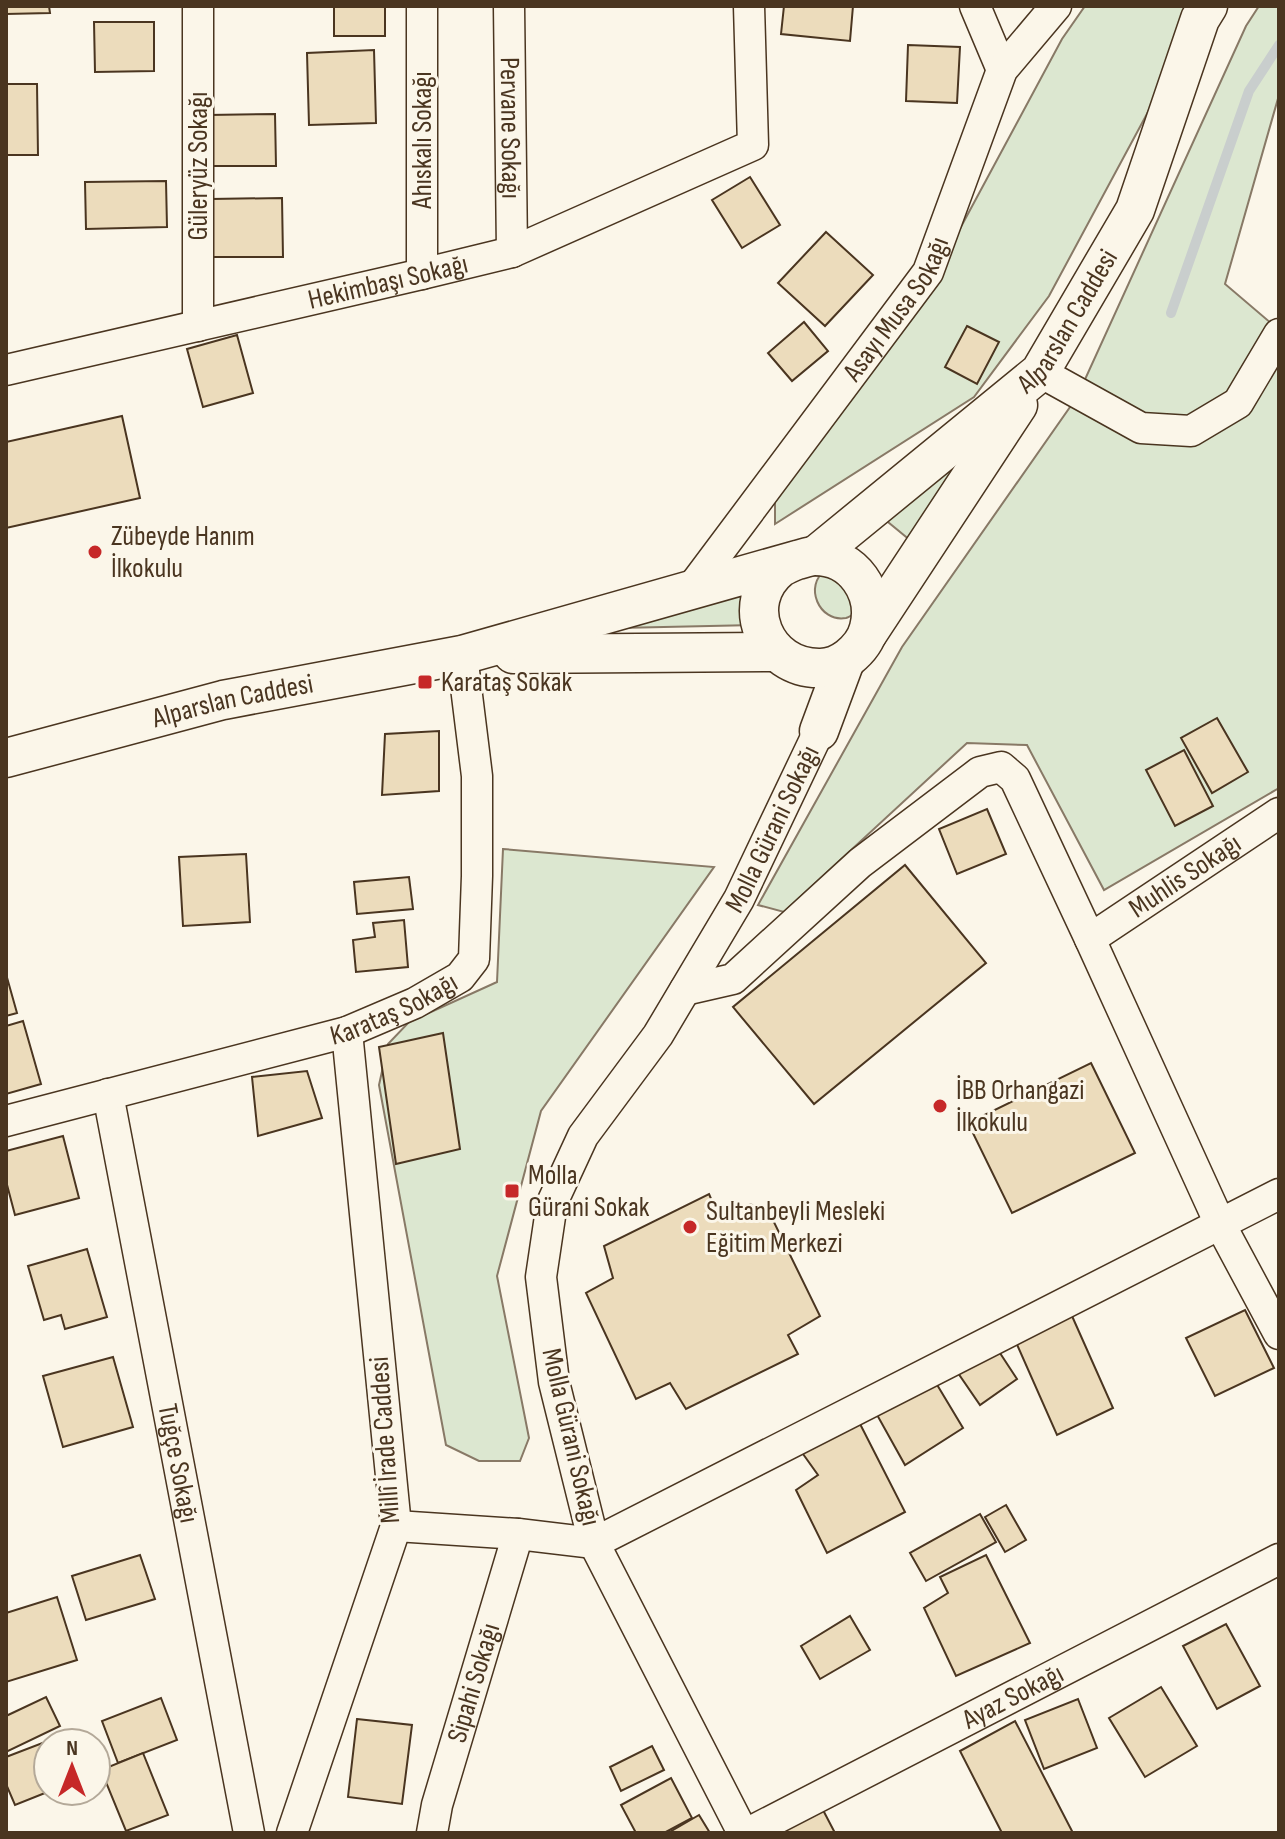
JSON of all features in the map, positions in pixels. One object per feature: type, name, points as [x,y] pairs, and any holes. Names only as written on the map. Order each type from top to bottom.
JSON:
[{"type":"street","name":"Güleryüz Sokağı","points":[[198,6],[198,326]]},
{"type":"street","name":"Ahıskalı Sokağı","points":[[422,6],[422,274]]},
{"type":"street","name":"Pervane Sokağı","points":[[509,6],[512,252]]},
{"type":"street","name":"Hekimbaşı Sokağı","points":[[6,370],[512,252],[753,145],[749,6]]},
{"type":"street","points":[[975,6],[1002,70]]},
{"type":"street","name":"Asayı Musa Sokağı","points":[[691,589],[928,272],[1002,70],[1056,6]]},
{"type":"street","name":"Alparslan Caddesi","points":[[806,558],[1040,372],[1135,210],[1200,19],[1208,6]]},
{"type":"street","points":[[462,655],[783,657],[809,668],[827,668],[857,647],[1040,372],[1141,428],[1191,431],[1238,403],[1279,334]]},
{"type":"street","points":[[806,558],[780,569],[768,583],[760,600],[760,619],[765,637],[783,657],[819,731]]},
{"type":"street","points":[[462,655],[806,558],[833,559],[849,567],[862,580],[870,597],[872,615],[819,731]]},
{"type":"street","name":"Alparslan Caddesi","points":[[6,758],[223,700],[462,655]]},
{"type":"street","name":"Karataş Sokağı","points":[[6,1121],[347,1032],[460,977],[474,959],[477,876],[477,776],[462,655]]},
{"type":"street","name":"Molla Gürani Sokağı","points":[[819,731],[739,899],[658,1035],[583,1136],[552,1203],[541,1277],[548,1337],[554,1382],[594,1543],[1279,1194]]},
{"type":"street","points":[[685,990],[733,979],[860,863],[980,772],[1001,767],[1015,779],[1220,1224],[1279,1334]]},
{"type":"street","name":"Muhlis Sokağı","points":[[1090,939],[1279,813]]},
{"type":"street","name":"Millî İrade Caddesi","points":[[292,1833],[396,1526],[347,1032]]},
{"type":"street","name":"Tuğçe Sokağı","points":[[108,1094],[249,1833]]},
{"type":"street","points":[[396,1526],[518,1534],[594,1543],[745,1833]]},
{"type":"street","name":"Sipahi Sokağı","points":[[432,1833],[437,1805],[518,1534]]},
{"type":"street","name":"Ayaz Sokağı","points":[[745,1833],[1279,1559]]},
{"type":"green space","points":[[1085,6],[1205,6],[1049,296],[974,397],[775,524],[775,497],[927,290],[1062,39]]},
{"type":"green space","points":[[1259,6],[1279,6],[1279,95],[1225,284],[1279,330],[1279,788],[1104,890],[1027,745],[967,743],[784,912],[758,905],[902,647],[1077,397],[1246,26]]},
{"type":"green space","points":[[1013,410],[922,550],[877,513]]},
{"type":"green space","points":[[838,565],[858,612],[846,618],[828,615],[817,602],[815,593],[819,577],[827,569]]},
{"type":"green space","points":[[750,571],[755,625],[526,630]]},
{"type":"green space","points":[[503,849],[714,867],[541,1111],[497,1276],[529,1438],[520,1461],[479,1461],[446,1445],[379,1085],[388,1044],[409,1022],[497,982]]},
{"type":"building","points":[[6,6],[49,6],[50,13],[6,14]]},
{"type":"building","points":[[334,6],[385,6],[385,36],[334,36]]},
{"type":"building","points":[[784,6],[853,6],[850,41],[781,34]]},
{"type":"building","points":[[94,22],[154,22],[154,71],[95,72]]},
{"type":"building","points":[[908,45],[960,47],[957,103],[906,101]]},
{"type":"building","points":[[374,50],[376,123],[309,125],[307,53]]},
{"type":"building","points":[[6,84],[37,84],[38,155],[6,155]]},
{"type":"building","points":[[275,114],[276,166],[209,166],[208,115]]},
{"type":"building","points":[[750,177],[780,225],[742,248],[712,200]]},
{"type":"building","points":[[166,181],[167,227],[86,229],[85,182]]},
{"type":"building","points":[[282,198],[283,257],[211,257],[211,199]]},
{"type":"building","points":[[826,232],[873,275],[825,326],[778,283]]},
{"type":"building","points":[[804,322],[828,351],[792,381],[768,353]]},
{"type":"building","points":[[967,326],[999,342],[977,384],[945,367]]},
{"type":"building","points":[[237,335],[253,393],[203,407],[187,349]]},
{"type":"building","points":[[122,416],[140,498],[6,528],[6,442]]},
{"type":"building","points":[[1217,718],[1248,772],[1212,793],[1181,738]]},
{"type":"building","points":[[439,731],[439,791],[382,795],[385,734]]},
{"type":"building","points":[[1184,750],[1213,806],[1175,826],[1146,770]]},
{"type":"building","points":[[987,809],[1006,854],[957,874],[939,829]]},
{"type":"building","points":[[246,854],[250,922],[183,926],[179,857]]},
{"type":"building","points":[[905,865],[986,963],[814,1104],[733,1007]]},
{"type":"building","points":[[409,877],[413,909],[357,914],[354,882]]},
{"type":"building","points":[[404,920],[408,967],[356,972],[353,940],[375,937],[373,923]]},
{"type":"building","points":[[6,974],[17,1013],[6,1016]]},
{"type":"building","points":[[23,1021],[41,1084],[6,1094],[6,1026]]},
{"type":"building","points":[[443,1033],[460,1149],[396,1164],[379,1047]]},
{"type":"building","points":[[1091,1063],[1135,1153],[1012,1213],[968,1123]]},
{"type":"building","points":[[307,1071],[322,1118],[258,1136],[252,1077]]},
{"type":"building","points":[[63,1136],[79,1198],[15,1215],[6,1181],[6,1151]]},
{"type":"building","points":[[709,1194],[720,1220],[750,1204],[769,1212],[820,1316],[788,1335],[798,1354],[686,1409],[670,1383],[636,1399],[586,1293],[613,1278],[604,1246]]},
{"type":"building","points":[[87,1249],[107,1317],[65,1329],[61,1315],[44,1320],[28,1266]]},
{"type":"building","points":[[1245,1310],[1274,1368],[1215,1396],[1186,1338]]},
{"type":"building","points":[[1072,1316],[1113,1408],[1057,1435],[1015,1340]]},
{"type":"building","points":[[996,1347],[1017,1379],[980,1405],[958,1373]]},
{"type":"building","points":[[113,1357],[133,1427],[63,1447],[43,1376]]},
{"type":"building","points":[[936,1383],[963,1428],[905,1465],[876,1413]]},
{"type":"building","points":[[857,1418],[905,1512],[827,1553],[796,1490],[818,1475],[798,1447]]},
{"type":"building","points":[[1006,1505],[1026,1540],[1005,1552],[985,1517]]},
{"type":"building","points":[[980,1514],[996,1542],[926,1581],[910,1553]]},
{"type":"building","points":[[140,1555],[155,1599],[86,1620],[72,1576]]},
{"type":"building","points":[[986,1555],[1030,1643],[956,1676],[924,1608],[948,1593],[940,1577]]},
{"type":"building","points":[[57,1597],[77,1660],[6,1682],[6,1613]]},
{"type":"building","points":[[850,1616],[870,1650],[820,1679],[801,1646]]},
{"type":"building","points":[[1226,1624],[1260,1686],[1217,1709],[1183,1646]]},
{"type":"building","points":[[1161,1687],[1197,1746],[1145,1777],[1109,1718]]},
{"type":"building","points":[[46,1697],[60,1726],[32,1727],[32,1739],[6,1752],[6,1716]]},
{"type":"building","points":[[161,1698],[177,1740],[118,1763],[112,1747],[112,1727],[104,1727],[102,1721]]},
{"type":"building","points":[[1078,1699],[1097,1748],[1044,1769],[1025,1720]]},
{"type":"building","points":[[357,1719],[412,1725],[402,1804],[348,1797]]},
{"type":"building","points":[[1015,1721],[1073,1833],[1002,1833],[960,1751]]},
{"type":"building","points":[[652,1746],[664,1770],[621,1791],[610,1767]]},
{"type":"building","points":[[32,1747],[32,1798],[15,1805],[6,1784],[6,1757]]},
{"type":"building","points":[[143,1753],[168,1815],[126,1831],[112,1797],[112,1766]]},
{"type":"building","points":[[671,1778],[692,1818],[664,1833],[636,1833],[621,1805]]},
{"type":"building","points":[[823,1810],[835,1833],[777,1833]]},
{"type":"building","points":[[699,1815],[710,1833],[668,1833]]},
{"type":"waterway","points":[[1171,313],[1249,91],[1279,45]]},
{"type":"place","name":"Zübeyde Hanım İlkokulu","points":[[95,552]]},
{"type":"place","name":"Karataş Sokak","points":[[425,682]]},
{"type":"place","name":"İBB Orhangazi İlkokulu","points":[[940,1106]]},
{"type":"place","name":"Molla Gürani Sokak","points":[[512,1191]]},
{"type":"place","name":"Sultanbeyli Mesleki Eğitim Merkezi","points":[[690,1227]]}]
